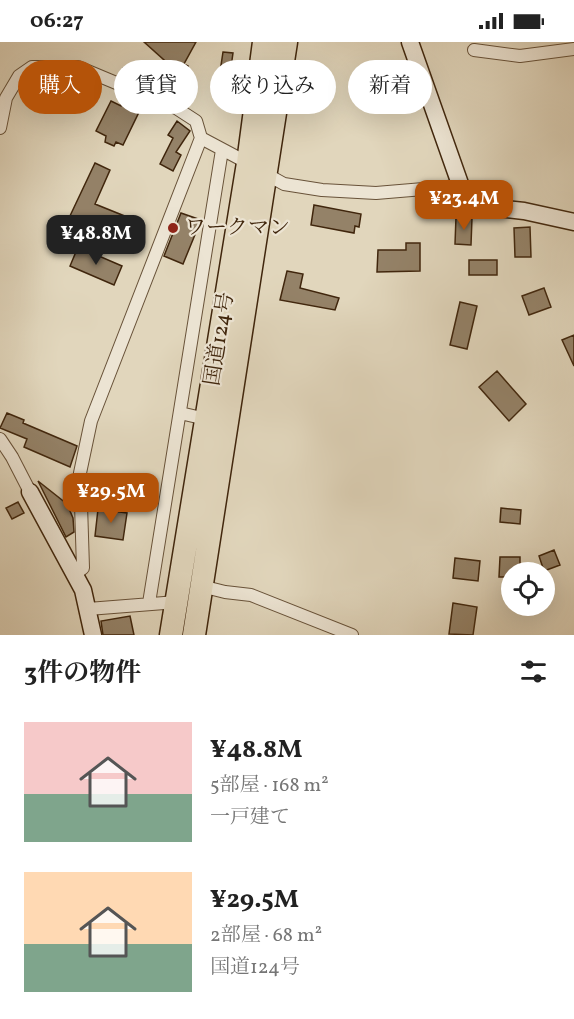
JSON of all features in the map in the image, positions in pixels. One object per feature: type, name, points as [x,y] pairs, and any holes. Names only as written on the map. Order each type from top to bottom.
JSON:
[{"type":"highway","name":"国道124号","points":[[194,635],[257,168],[264,42]]},
{"type":"highway","name":"国道124号","points":[[171,635],[206,419],[257,168],[286,42]]},
{"type":"street","points":[[410,42],[465,198],[479,206],[574,222]]},
{"type":"street","points":[[474,50],[520,56],[574,49]]},
{"type":"street","points":[[0,128],[6,98],[19,76],[32,67],[78,67],[176,108],[196,121],[201,138],[91,421],[80,473],[83,568],[76,573]]},
{"type":"street","points":[[201,138],[284,184],[322,190],[376,193],[459,186]]},
{"type":"street","points":[[149,603],[222,150]]},
{"type":"street","points":[[180,413],[206,419]]},
{"type":"street","points":[[0,439],[76,573],[83,590],[93,635]]},
{"type":"street","points":[[201,586],[251,595],[352,635]]},
{"type":"street","points":[[88,609],[177,602]]},
{"type":"building","points":[[144,42],[196,42],[186,60],[164,60]]},
{"type":"building","points":[[223,52],[233,53],[232,60],[222,60]]},
{"type":"building","points":[[111,101],[114,102],[114,114],[138,114],[123,145],[116,142],[114,146],[105,142],[106,136],[96,131]]},
{"type":"building","points":[[177,121],[190,131],[176,152],[181,155],[173,171],[160,164],[173,138],[168,135]]},
{"type":"building","points":[[95,163],[110,170],[95,204],[137,221],[128,242],[69,218]]},
{"type":"building","points":[[314,205],[361,214],[359,227],[355,226],[354,233],[311,225]]},
{"type":"building","points":[[181,213],[201,220],[183,264],[164,256]]},
{"type":"building","points":[[456,217],[472,218],[471,245],[455,244]]},
{"type":"building","points":[[530,227],[531,257],[515,257],[514,228]]},
{"type":"building","points":[[406,243],[420,243],[420,271],[377,272],[378,250],[406,250]]},
{"type":"building","points":[[78,247],[122,266],[114,285],[70,266]]},
{"type":"building","points":[[469,260],[497,260],[497,275],[469,275]]},
{"type":"building","points":[[287,271],[303,274],[300,288],[339,298],[335,310],[280,300]]},
{"type":"building","points":[[544,288],[551,307],[529,315],[522,296]]},
{"type":"building","points":[[460,302],[477,306],[467,349],[450,345]]},
{"type":"building","points":[[574,335],[574,366],[562,340]]},
{"type":"building","points":[[497,371],[526,404],[509,421],[479,387]]},
{"type":"building","points":[[7,413],[24,420],[23,423],[77,446],[70,467],[24,447],[27,439],[0,428]]},
{"type":"building","points":[[38,481],[67,504],[73,518],[74,532],[66,537]]},
{"type":"building","points":[[18,502],[24,513],[12,519],[6,508]]},
{"type":"building","points":[[501,508],[521,510],[520,524],[500,522]]},
{"type":"building","points":[[98,509],[127,513],[123,540],[95,536]]},
{"type":"building","points":[[554,550],[560,565],[555,567],[555,562],[541,562],[539,556]]},
{"type":"building","points":[[500,557],[520,557],[520,562],[501,562],[501,577],[499,577]]},
{"type":"building","points":[[455,558],[480,561],[478,581],[453,578]]},
{"type":"building","points":[[453,603],[477,607],[473,635],[449,634]]},
{"type":"building","points":[[130,616],[134,635],[103,635],[101,621]]},
{"type":"place","name":"ワークマン","points":[[173,228]]}]
